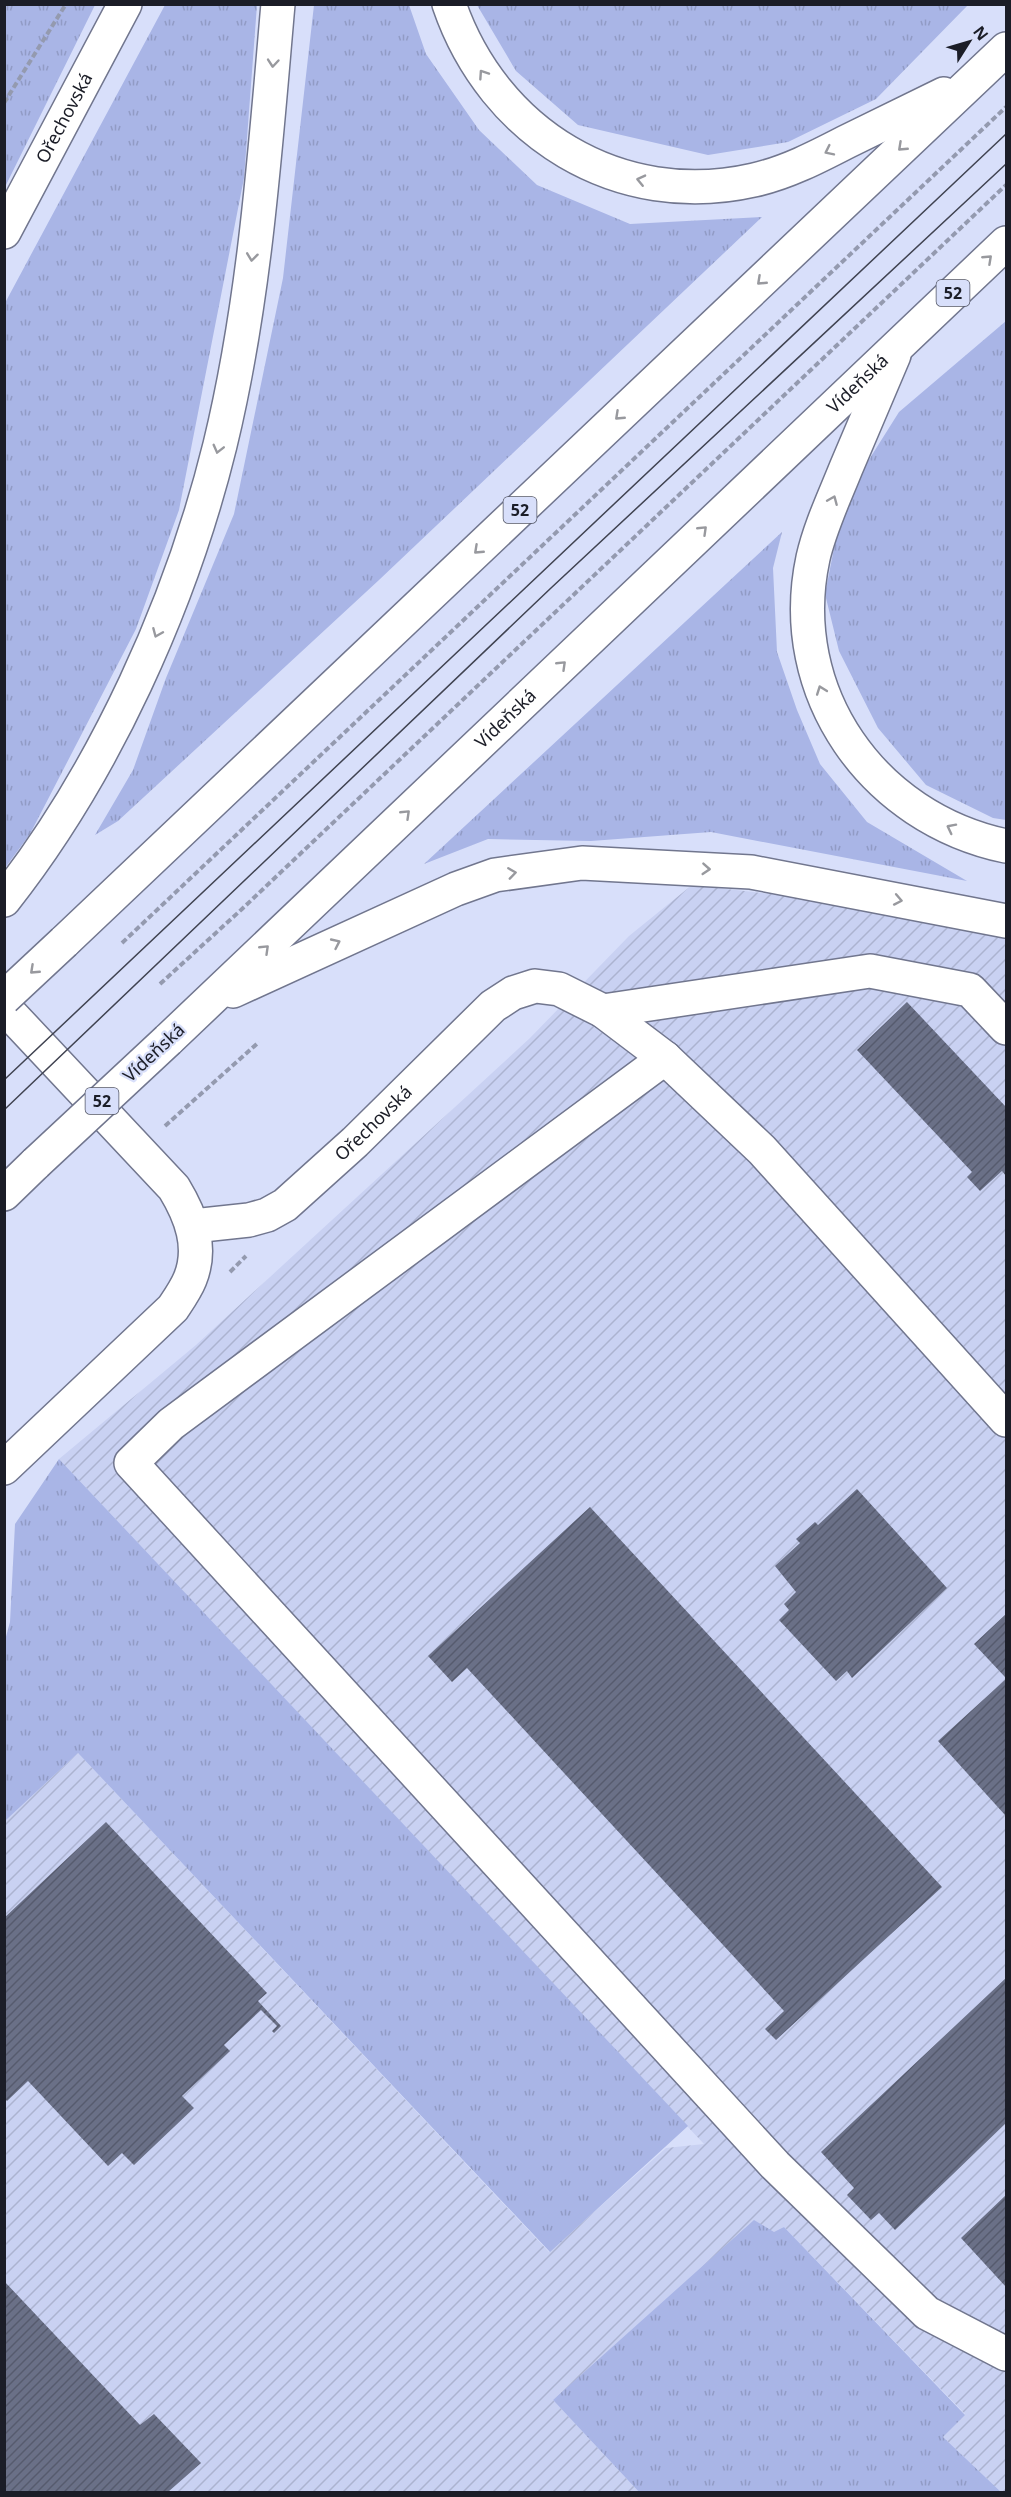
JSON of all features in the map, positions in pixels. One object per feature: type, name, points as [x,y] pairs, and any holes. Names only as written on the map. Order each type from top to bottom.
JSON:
[{"type":"main road","name":"Ořechovská","points":[[4,232],[125,4]]},
{"type":"main road","points":[[8,896],[50,837],[112,728],[140,672],[173,595],[198,522],[220,444],[239,348],[263,172],[278,4]]},
{"type":"main road","points":[[449,4],[456,25],[473,59],[490,84],[531,128],[584,162],[615,174],[647,182],[690,186],[722,185],[754,180],[821,155],[975,78]]},
{"type":"main road","name":"52","points":[[4,998],[1006,49]]},
{"type":"main road","name":"Vídeňská","points":[[4,1194],[1006,243]]},
{"type":"main road","points":[[900,342],[825,519],[813,557],[808,588],[807,620],[812,657],[826,702],[839,728],[875,775],[921,812],[971,838],[1006,846]]},
{"type":"main road","points":[[207,1003],[456,889],[495,875],[582,863],[751,872],[1006,921]]},
{"type":"main road","points":[[603,1011],[870,971],[970,990],[1006,1028]]},
{"type":"main road","name":"Ořechovská","points":[[193,1226],[249,1220],[267,1215],[285,1205],[355,1142],[493,1006],[513,993],[535,986],[559,990],[603,1011]]},
{"type":"main road","points":[[4,1007],[174,1188],[193,1226],[197,1254],[190,1279],[173,1308],[4,1468]]},
{"type":"main road","points":[[603,1011],[665,1058],[762,1150],[1006,1420]]},
{"type":"main road","points":[[665,1058],[171,1424],[130,1463],[775,2165],[927,2313],[1006,2354]]},
{"type":"path","points":[[4,103],[66,4]]},
{"type":"path","points":[[122,943],[1006,107]]},
{"type":"path","points":[[160,984],[277,876],[1006,185]]},
{"type":"path","points":[[160,1131],[259,1042]]},
{"type":"shaded area","points":[[692,885],[832,901],[1006,935],[1006,2492],[1001,2492],[943,2437],[965,2414],[784,2227],[553,2400],[639,2492],[5,2492],[5,1821],[78,1753],[549,2252],[666,2148],[704,2144],[59,1459],[196,1345],[530,1038],[629,936]]},
{"type":"green space","points":[[4,5],[95,5],[5,187]]},
{"type":"green space","points":[[165,5],[257,5],[244,178],[179,510],[136,629],[30,834],[5,868],[5,303]]},
{"type":"green space","points":[[314,5],[409,5],[426,54],[479,130],[537,185],[630,224],[762,217],[379,580],[118,821],[95,835],[133,770],[166,678],[234,514],[283,278]]},
{"type":"green space","points":[[477,5],[968,5],[876,99],[788,142],[708,155],[578,125],[516,71]]},
{"type":"green space","points":[[1006,321],[1006,820],[993,818],[926,785],[878,728],[839,651],[825,594],[838,528],[865,466],[899,412]]},
{"type":"green space","points":[[782,532],[773,568],[777,652],[797,710],[820,764],[867,822],[967,881],[711,832],[591,841],[488,839],[424,864]]},
{"type":"green space","points":[[59,1459],[688,2126],[550,2252],[78,1753],[5,1821],[4,1644],[10,1622],[15,1524]]},
{"type":"green space","points":[[754,2220],[774,2232],[784,2227],[965,2415],[943,2437],[1001,2492],[639,2492],[553,2400]]},
{"type":"building","points":[[907,1002],[1006,1107],[1006,1176],[1002,1171],[980,1191],[967,1177],[972,1172],[857,1050]]},
{"type":"building","points":[[857,1489],[947,1588],[852,1678],[847,1671],[836,1681],[779,1620],[789,1610],[784,1604],[796,1592],[775,1566],[800,1543],[796,1539],[815,1522],[818,1525]]},
{"type":"building","points":[[590,1507],[942,1887],[776,2040],[765,2029],[784,2011],[467,1668],[452,1682],[428,1656]]},
{"type":"building","points":[[1006,1614],[1006,1676],[1005,1677],[974,1644]]},
{"type":"building","points":[[1006,1679],[1006,1813],[1005,1815],[938,1741]]},
{"type":"building","points":[[106,1822],[267,1993],[258,2001],[281,2026],[274,2033],[272,2031],[277,2026],[261,2010],[224,2045],[230,2051],[182,2096],[194,2108],[134,2165],[122,2153],[108,2166],[28,2081],[7,2101],[4,2098],[4,1918]]},
{"type":"building","points":[[1006,1978],[1006,2123],[895,2230],[879,2213],[871,2220],[847,2195],[854,2188],[821,2152]]},
{"type":"building","points":[[1006,2195],[1006,2287],[961,2238]]},
{"type":"building","points":[[4,2281],[140,2425],[154,2414],[201,2463],[168,2492],[4,2492]]},
{"type":"tram line","points":[[4,1080],[1006,134]]},
{"type":"tram line","points":[[4,1110],[551,588],[1006,164]]}]
